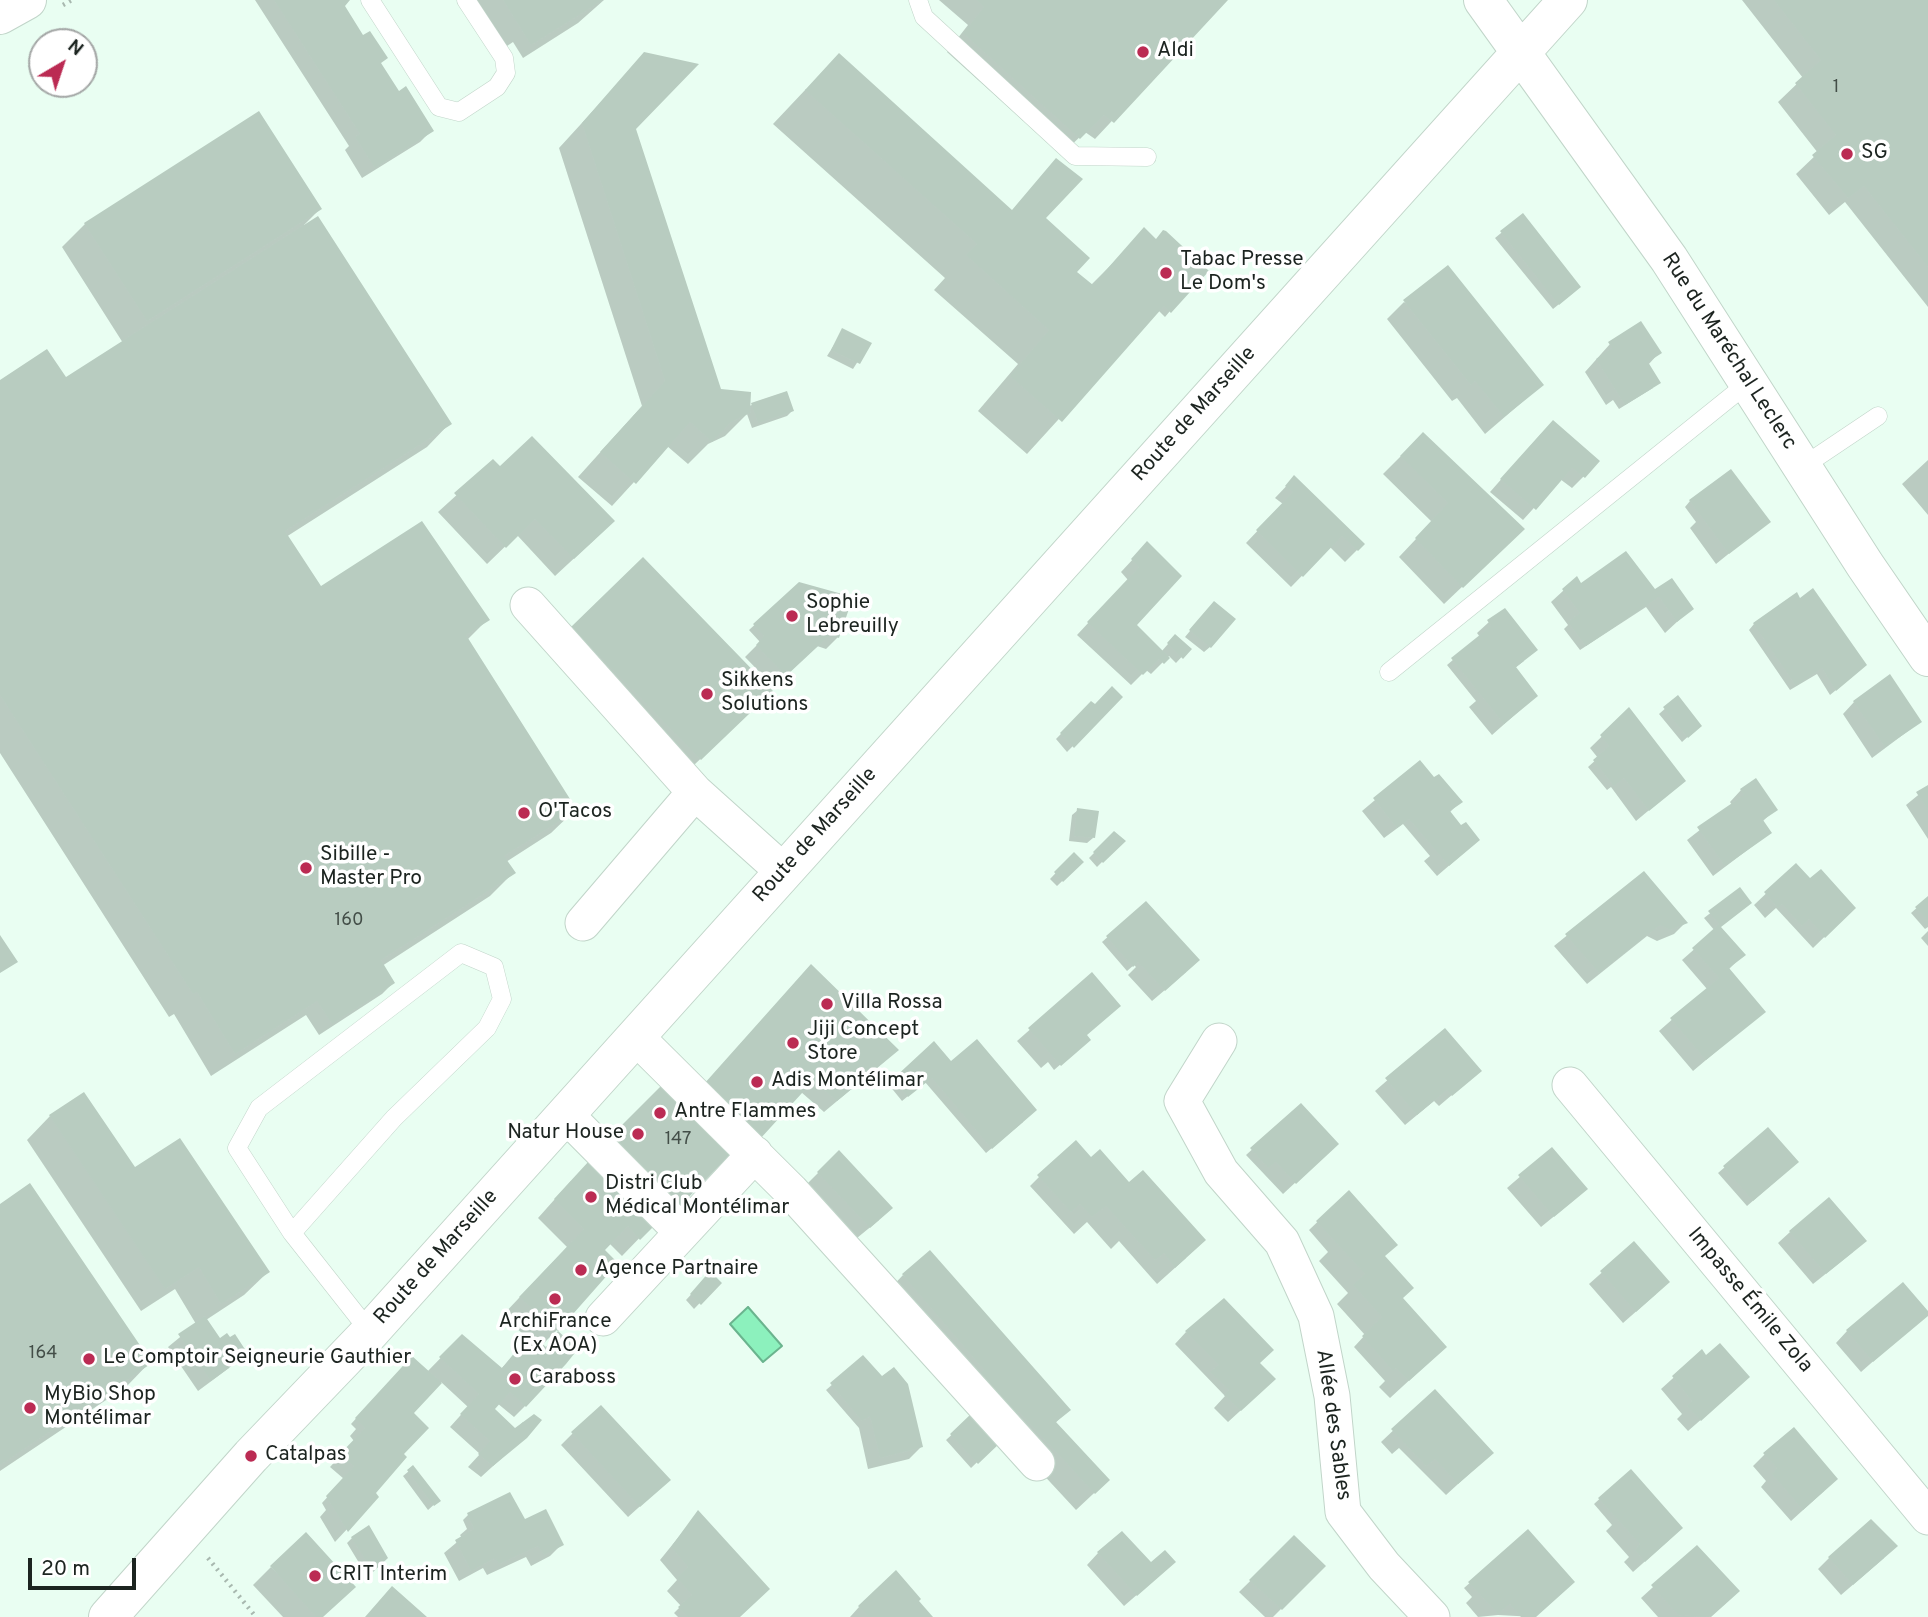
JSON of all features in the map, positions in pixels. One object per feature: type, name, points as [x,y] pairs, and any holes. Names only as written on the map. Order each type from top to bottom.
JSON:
[{"type":"main road","name":"Rue du Maréchal Leclerc","points":[[1483,0],[1669,258],[1802,467],[1928,657]]},
{"type":"main road","name":"Route de Marseille","points":[[108,1617],[251,1457],[370,1332],[566,1115],[1568,0]]},
{"type":"street","points":[[528,605],[695,792],[784,872]]},
{"type":"street","points":[[583,923],[695,792]]},
{"type":"street","points":[[636,1037],[755,1154],[1037,1463]]},
{"type":"street","name":"Allée des Sables","points":[[1219,1041],[1182,1101],[1221,1172],[1282,1242],[1316,1316],[1332,1396],[1343,1512],[1384,1566],[1432,1617]]},
{"type":"street","name":"Impasse Émile Zola","points":[[1570,1085],[1928,1517]]},
{"type":"street","points":[[566,1115],[682,1232]]},
{"type":"street","points":[[603,1318],[755,1154]]},
{"type":"lane","points":[[370,0],[439,107],[459,112],[497,87],[506,73],[504,58],[466,0]]},
{"type":"lane","points":[[918,0],[924,17],[1075,156],[1147,157]]},
{"type":"lane","points":[[1389,672],[1748,383]]},
{"type":"lane","points":[[1802,467],[1878,416]]},
{"type":"lane","points":[[292,1233],[394,1118],[487,1028],[502,999],[494,967],[461,953],[259,1108],[237,1148],[292,1233],[370,1332]]},
{"type":"path","points":[[203,1552],[256,1617]]},
{"type":"shaded area","points":[[748,1307],[782,1346],[763,1362],[730,1324]]},
{"type":"building","points":[[274,0],[350,0],[345,6],[363,35],[370,31],[388,58],[381,63],[399,91],[406,86],[434,131],[375,168],[355,137],[360,134]]},
{"type":"building","points":[[503,0],[603,0],[531,45]]},
{"type":"building","points":[[977,0],[1228,0],[1114,123],[1104,115],[1080,139],[963,33],[984,7]]},
{"type":"building","points":[[1774,0],[1928,0],[1928,267],[1864,186],[1848,198],[1812,155],[1836,135],[1795,83],[1821,60]]},
{"type":"building","points":[[644,52],[699,64],[636,129],[721,389],[751,392],[750,413],[731,422],[712,442],[690,422],[636,484],[600,452],[665,381],[582,123]]},
{"type":"building","points":[[839,53],[1012,210],[1056,158],[1083,179],[1046,218],[1090,258],[1077,272],[1093,285],[1144,227],[1156,239],[1163,230],[1166,231],[1209,271],[1171,313],[1164,306],[1062,422],[1010,376],[1049,330],[966,255],[977,244],[805,90]]},
{"type":"building","points":[[259,111],[322,209],[147,321],[84,223]]},
{"type":"building","points":[[1523,213],[1581,287],[1559,305],[1500,231]]},
{"type":"building","points":[[318,216],[452,424],[285,531],[321,586],[422,521],[490,620],[466,635],[577,810],[504,856],[516,873],[381,960],[395,983],[332,1024],[317,1001],[235,1054],[197,992],[193,994],[0,695],[0,380],[47,349],[66,377]]},
{"type":"building","points":[[1448,265],[1544,385],[1504,417],[1475,381],[1471,385],[1403,300]]},
{"type":"building","points":[[1641,321],[1662,353],[1648,362],[1661,383],[1625,405],[1596,359],[1612,348],[1608,342]]},
{"type":"building","points":[[842,328],[872,343],[860,364],[831,350]]},
{"type":"building","points":[[787,391],[794,411],[758,423],[751,403]]},
{"type":"building","points":[[1553,420],[1600,461],[1585,478],[1572,468],[1536,510],[1500,479]]},
{"type":"building","points":[[1423,432],[1525,529],[1463,588],[1415,538],[1448,503],[1400,456]]},
{"type":"building","points":[[532,436],[615,521],[574,559],[535,519],[506,548],[454,493],[493,459],[500,466]]},
{"type":"building","points":[[1731,469],[1771,522],[1729,554],[1689,500]]},
{"type":"building","points":[[1294,475],[1365,544],[1358,551],[1342,536],[1303,577],[1256,530],[1293,492],[1285,486]]},
{"type":"building","points":[[1147,541],[1182,576],[1137,625],[1170,658],[1164,664],[1159,659],[1143,675],[1087,622],[1139,567],[1131,559]]},
{"type":"building","points":[[1626,551],[1655,589],[1672,578],[1694,609],[1677,622],[1659,597],[1586,646],[1568,622],[1580,613],[1562,589],[1577,576],[1581,583]]},
{"type":"building","points":[[643,557],[773,691],[701,760],[571,627]]},
{"type":"building","points":[[799,582],[853,597],[839,638],[830,635],[786,676],[756,645],[764,636],[753,624]]},
{"type":"building","points":[[1813,588],[1867,665],[1836,691],[1822,668],[1796,686],[1753,623],[1797,592],[1800,598]]},
{"type":"building","points":[[1214,601],[1236,619],[1211,648],[1189,630]]},
{"type":"building","points":[[1505,608],[1538,650],[1516,667],[1538,696],[1504,724],[1451,658],[1491,626],[1487,620]]},
{"type":"building","points":[[1175,634],[1192,649],[1183,659],[1167,643]]},
{"type":"building","points":[[1890,674],[1922,722],[1885,747],[1853,701]]},
{"type":"building","points":[[1112,686],[1123,697],[1074,748],[1060,733],[1091,701],[1095,704]]},
{"type":"building","points":[[1678,695],[1702,726],[1688,738],[1663,707]]},
{"type":"building","points":[[1629,707],[1686,781],[1649,811],[1624,778],[1614,786],[1593,760],[1609,746],[1600,735]]},
{"type":"building","points":[[1420,760],[1434,777],[1439,774],[1463,802],[1450,811],[1461,825],[1466,822],[1480,840],[1449,866],[1409,819],[1397,828],[1373,798]]},
{"type":"building","points":[[1756,778],[1778,810],[1763,820],[1772,833],[1725,866],[1697,827],[1744,795],[1740,789]]},
{"type":"building","points":[[1928,785],[1928,810],[1916,792]]},
{"type":"building","points":[[1077,808],[1099,811],[1095,838],[1074,836]]},
{"type":"building","points":[[1114,831],[1126,841],[1103,863],[1093,852]]},
{"type":"building","points":[[1074,852],[1084,862],[1063,882],[1054,872]]},
{"type":"building","points":[[1796,863],[1810,878],[1821,869],[1856,908],[1825,938],[1809,919],[1802,926],[1782,904],[1778,908],[1764,892]]},
{"type":"building","points":[[1644,871],[1688,923],[1670,930],[1660,925],[1599,973],[1565,934]]},
{"type":"building","points":[[1740,887],[1752,903],[1721,927],[1746,955],[1729,968],[1766,1012],[1706,1060],[1670,1018],[1719,978],[1692,948],[1719,924],[1708,911]]},
{"type":"building","points":[[1928,896],[1928,921],[1915,907]]},
{"type":"building","points":[[1146,901],[1200,960],[1165,991],[1138,962],[1133,967],[1106,936]]},
{"type":"building","points":[[0,935],[18,962],[0,973]]},
{"type":"building","points":[[811,964],[899,1050],[837,1101],[813,1081],[760,1139],[704,1084]]},
{"type":"building","points":[[1092,972],[1121,1006],[1087,1035],[1091,1040],[1061,1066],[1028,1028]]},
{"type":"building","points":[[1445,1028],[1482,1071],[1452,1096],[1447,1090],[1417,1115],[1385,1078]]},
{"type":"building","points":[[977,1039],[1037,1110],[992,1149],[932,1078],[908,1097],[893,1079],[934,1041],[951,1061]]},
{"type":"building","points":[[662,1085],[733,1152],[680,1206],[610,1137]]},
{"type":"building","points":[[84,1092],[135,1167],[180,1138],[270,1272],[221,1304],[199,1267],[165,1289],[49,1115]]},
{"type":"building","points":[[1301,1103],[1339,1144],[1296,1184],[1276,1162],[1268,1168],[1250,1148]]},
{"type":"building","points":[[1768,1127],[1799,1162],[1753,1201],[1723,1166]]},
{"type":"building","points":[[1076,1140],[1091,1157],[1100,1149],[1129,1182],[1143,1170],[1206,1240],[1175,1268],[1164,1253],[1155,1260],[1106,1206],[1092,1217],[1080,1204],[1071,1212],[1037,1175]]},
{"type":"building","points":[[1552,1147],[1588,1189],[1554,1217],[1518,1175]]},
{"type":"building","points":[[839,1150],[893,1208],[870,1228],[817,1172]]},
{"type":"building","points":[[589,1161],[654,1226],[640,1240],[628,1226],[605,1250],[618,1263],[558,1331],[519,1297],[584,1229],[554,1199]]},
{"type":"building","points":[[30,1183],[152,1363],[0,1465],[0,1204]]},
{"type":"building","points":[[1349,1190],[1398,1245],[1385,1256],[1414,1288],[1403,1298],[1447,1347],[1409,1381],[1396,1368],[1393,1371],[1362,1336],[1382,1317],[1353,1285],[1365,1274],[1316,1221]]},
{"type":"building","points":[[1829,1197],[1867,1241],[1826,1274],[1789,1231]]},
{"type":"building","points":[[1634,1241],[1670,1282],[1636,1312],[1600,1271]]},
{"type":"building","points":[[930,1250],[1071,1410],[1056,1422],[1110,1480],[1095,1494],[1019,1412],[1015,1415],[981,1372],[984,1370],[902,1274]]},
{"type":"building","points":[[710,1271],[722,1283],[701,1305],[690,1294]]},
{"type":"building","points":[[1903,1282],[1928,1311],[1928,1316],[1873,1362],[1846,1330]]},
{"type":"building","points":[[1224,1298],[1274,1350],[1260,1363],[1276,1379],[1241,1411],[1224,1395],[1229,1390],[1210,1372],[1219,1365],[1185,1331]]},
{"type":"building","points":[[205,1316],[220,1338],[227,1333],[230,1337],[235,1334],[248,1354],[211,1381],[178,1334]]},
{"type":"building","points":[[558,1331],[578,1349],[526,1407],[510,1392],[495,1409],[515,1428],[534,1414],[542,1420],[527,1438],[493,1466],[478,1454],[490,1441],[460,1414],[479,1394],[439,1357],[462,1334],[502,1368],[530,1334],[546,1347]]},
{"type":"building","points":[[1720,1343],[1750,1377],[1701,1421],[1687,1406],[1692,1401],[1672,1376],[1702,1349],[1706,1355]]},
{"type":"building","points":[[863,1355],[882,1376],[894,1367],[908,1384],[923,1447],[880,1458],[870,1416],[862,1421],[830,1383]]},
{"type":"building","points":[[412,1356],[442,1383],[414,1413],[429,1428],[404,1454],[407,1457],[376,1493],[379,1497],[348,1532],[326,1496],[354,1466],[340,1454],[365,1428],[355,1418]]},
{"type":"building","points":[[1435,1389],[1494,1453],[1458,1484],[1435,1459],[1426,1466],[1391,1429]]},
{"type":"building","points":[[601,1405],[671,1480],[640,1507],[571,1432]]},
{"type":"building","points":[[972,1413],[1000,1443],[978,1464],[950,1434]]},
{"type":"building","points":[[1794,1427],[1838,1479],[1803,1510],[1772,1474],[1777,1468],[1763,1453]]},
{"type":"building","points":[[413,1465],[441,1501],[434,1506],[407,1470]]},
{"type":"building","points":[[1631,1469],[1683,1528],[1645,1562],[1635,1550],[1640,1544],[1598,1498]]},
{"type":"building","points":[[510,1492],[525,1519],[546,1509],[564,1545],[544,1555],[538,1546],[499,1564],[495,1558],[471,1571],[455,1540],[474,1529],[467,1513]]},
{"type":"building","points":[[698,1510],[770,1589],[740,1617],[688,1617],[678,1607],[692,1595],[677,1578],[688,1567],[671,1547]]},
{"type":"building","points":[[1871,1519],[1898,1546],[1853,1585],[1828,1557]]},
{"type":"building","points":[[369,1525],[388,1558],[373,1572],[351,1537]]},
{"type":"building","points":[[1528,1529],[1575,1582],[1536,1617],[1521,1617],[1510,1604],[1498,1614],[1468,1582]]},
{"type":"building","points":[[1122,1531],[1151,1562],[1165,1550],[1176,1562],[1137,1596],[1097,1552]]},
{"type":"building","points":[[306,1532],[356,1587],[323,1617],[316,1617],[270,1566]]},
{"type":"building","points":[[1294,1535],[1326,1566],[1282,1610],[1249,1580]]},
{"type":"building","points":[[1697,1545],[1740,1591],[1711,1617],[1678,1615],[1651,1585]]},
{"type":"building","points":[[896,1570],[933,1617],[869,1617],[858,1606]]},
{"type":"building","points":[[392,1586],[427,1617],[365,1617]]},
{"type":"place","name":"Aldi","points":[[1143,52]]},
{"type":"place","name":"SG","points":[[1847,154]]},
{"type":"place","name":"Tabac Presse Le Dom's","points":[[1166,273]]},
{"type":"place","name":"Sophie Lebreuilly","points":[[792,616]]},
{"type":"place","name":"Sikkens Solutions","points":[[707,694]]},
{"type":"place","name":"O'Tacos","points":[[524,813]]},
{"type":"place","name":"Sibille - Master Pro","points":[[306,868]]},
{"type":"place","name":"Villa Rossa","points":[[827,1004]]},
{"type":"place","name":"Jiji Concept Store","points":[[793,1043]]},
{"type":"place","name":"Adis Montélimar","points":[[757,1082]]},
{"type":"place","name":"Antre Flammes","points":[[660,1113]]},
{"type":"place","name":"Natur House","points":[[638,1134]]},
{"type":"place","name":"Distri Club Médical Montélimar","points":[[591,1197]]},
{"type":"place","name":"Agence Partnaire","points":[[581,1270]]},
{"type":"place","name":"ArchiFrance (Ex AOA)","points":[[555,1299]]},
{"type":"place","name":"Le Comptoir Seigneurie Gauthier","points":[[89,1359]]},
{"type":"place","name":"Caraboss","points":[[515,1379]]},
{"type":"place","name":"MyBio Shop Montélimar","points":[[30,1408]]},
{"type":"place","name":"Catalpas","points":[[251,1456]]},
{"type":"place","name":"CRIT Interim","points":[[315,1576]]}]
